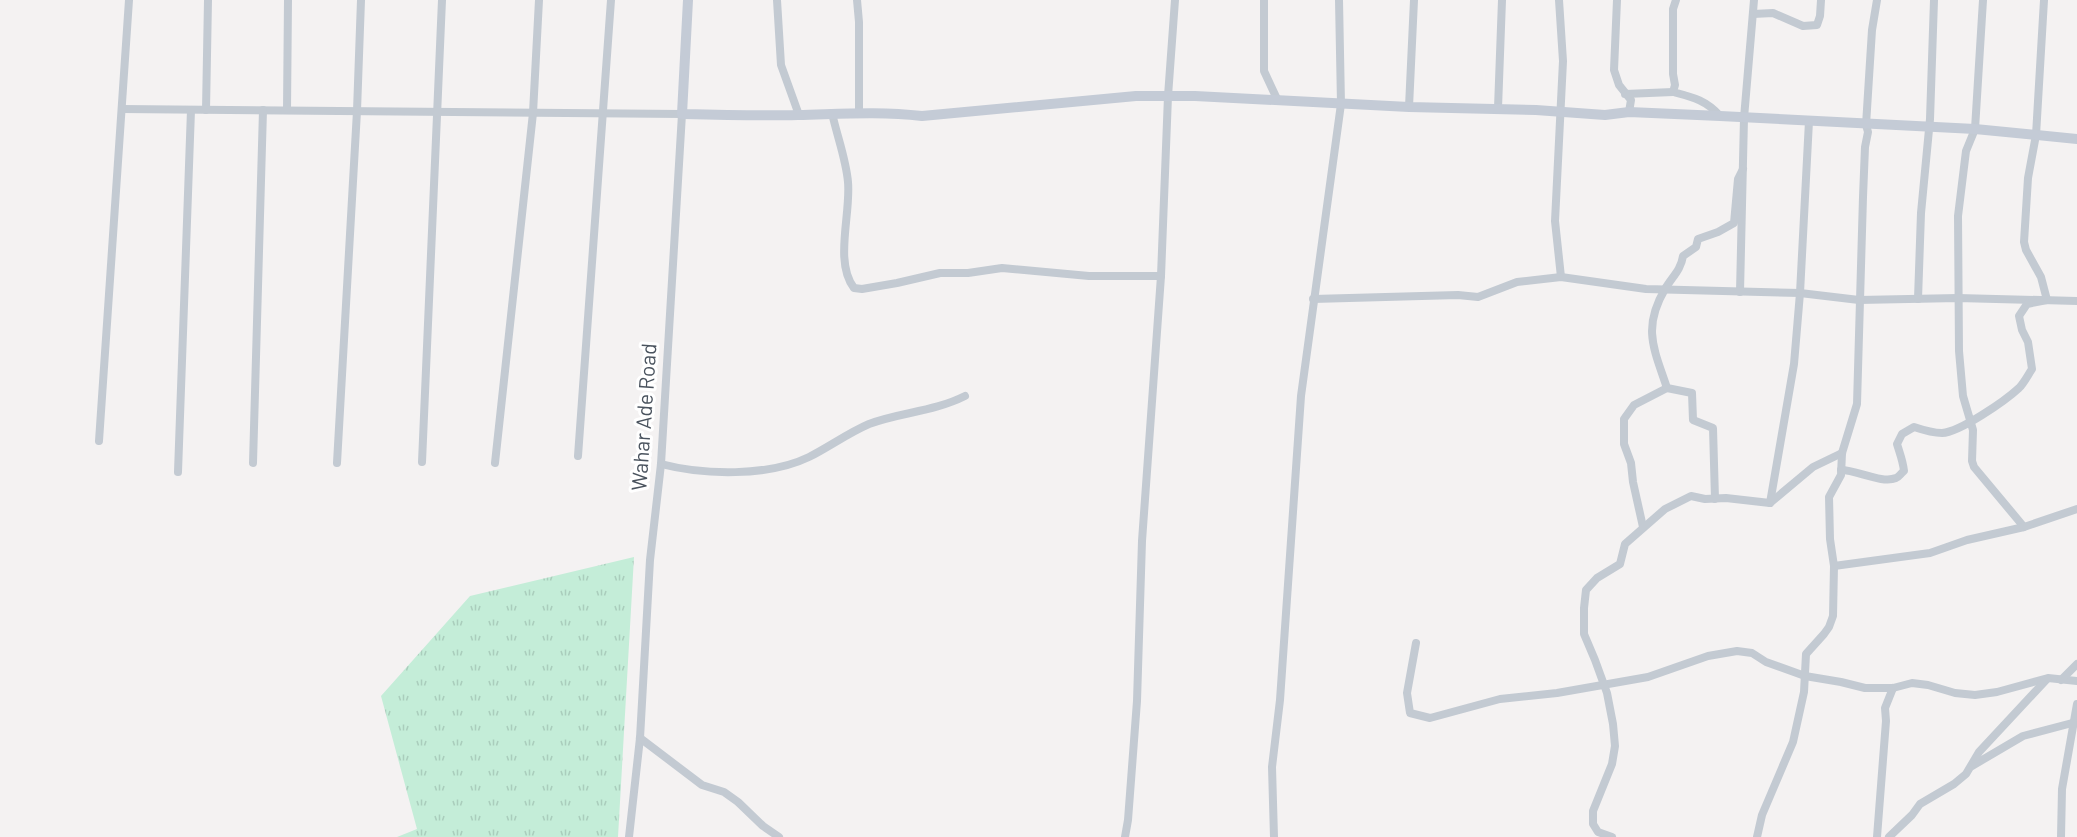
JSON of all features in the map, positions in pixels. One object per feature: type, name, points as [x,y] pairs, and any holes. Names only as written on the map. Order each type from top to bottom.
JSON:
[{"type":"street","points":[[99,441],[129,0]]},
{"type":"street","points":[[206,110],[208,0]]},
{"type":"street","points":[[287,110],[288,0]]},
{"type":"street","points":[[337,464],[361,0]]},
{"type":"street","points":[[422,462],[442,0]]},
{"type":"street","points":[[495,463],[533,113],[539,0]]},
{"type":"street","points":[[578,456],[611,0]]},
{"type":"street","name":"Wahar Ade Road","points":[[628,837],[640,738],[650,560],[661,464],[688,0]]},
{"type":"street","points":[[777,0],[781,65],[799,115]]},
{"type":"street","points":[[857,0],[860,22],[859,112]]},
{"type":"street","points":[[1125,837],[1137,701],[1142,541],[1161,276],[1168,96],[1175,0]]},
{"type":"street","points":[[1264,0],[1264,71],[1278,99]]},
{"type":"street","points":[[1274,837],[1272,767],[1280,700],[1301,396],[1341,104],[1339,0]]},
{"type":"street","points":[[1409,107],[1414,0]]},
{"type":"street","points":[[1498,108],[1502,0]]},
{"type":"street","points":[[1559,0],[1563,61],[1555,221],[1561,277]]},
{"type":"street","points":[[1617,0],[1614,70],[1624,94],[1631,100],[1629,112]]},
{"type":"street","points":[[1673,92],[1675,85],[1672,74],[1673,9],[1676,0]]},
{"type":"street","points":[[1740,292],[1744,118],[1754,0]]},
{"type":"street","points":[[1753,14],[1773,13],[1803,26],[1817,26],[1821,0]]},
{"type":"street","points":[[1757,837],[1762,815],[1793,742],[1806,676],[1806,654],[1829,627],[1833,616],[1834,566],[1830,539],[1829,497],[1841,475],[1842,453],[1857,404],[1865,147],[1868,132],[1866,125],[1872,30],[1877,0]]},
{"type":"street","points":[[1918,299],[1934,0]]},
{"type":"street","points":[[1983,0],[1975,129],[1966,151],[1958,216],[1959,351],[1963,396],[1973,430],[1972,461],[2024,527]]},
{"type":"street","points":[[2044,0],[2036,135],[2028,178],[2024,242],[2041,277],[2047,300]]},
{"type":"street","points":[[1624,94],[1673,92],[1711,105],[1720,116]]},
{"type":"street","points":[[122,109],[799,115],[889,112],[922,116],[1136,96],[1168,96],[1278,99],[1409,107],[1498,108],[1605,115],[1629,112],[1720,116],[1975,129],[2077,139]]},
{"type":"street","points":[[178,472],[191,110]]},
{"type":"street","points":[[253,463],[263,110]]},
{"type":"street","points":[[832,113],[848,182],[844,263],[848,279],[854,288],[862,289],[897,283],[940,273],[968,273],[1002,268],[1089,276],[1161,276]]},
{"type":"street","points":[[1770,503],[1794,364],[1809,122]]},
{"type":"street","points":[[1667,388],[1653,348],[1651,328],[1664,290],[1681,267],[1683,256],[1696,247],[1698,238],[1718,232],[1734,223],[1738,179],[1743,169]]},
{"type":"street","points":[[1313,299],[1458,295],[1478,297],[1517,282],[1561,277],[1646,290],[1800,293],[1860,300],[1958,298],[2077,301]]},
{"type":"street","points":[[1841,470],[1852,470],[1884,479],[1896,478],[1904,471],[1897,444],[1902,434],[1914,427],[1928,432],[1943,433],[1970,422],[2020,387],[2032,369],[2028,342],[2019,316],[2027,304],[2047,300]]},
{"type":"street","points":[[1643,527],[1631,463],[1624,444],[1624,419],[1635,405],[1667,388],[1692,393],[1693,420],[1713,428],[1715,499]]},
{"type":"street","points":[[661,464],[695,470],[759,471],[807,458],[875,422],[936,408],[965,396]]},
{"type":"street","points":[[1612,837],[1598,832],[1593,824],[1593,811],[1611,764],[1615,746],[1613,724],[1604,686],[1584,634],[1586,590],[1597,578],[1620,564],[1625,544],[1665,509],[1691,496],[1770,503],[1813,467],[1842,453]]},
{"type":"street","points":[[1834,566],[1930,553],[1967,540],[2024,527],[2077,509]]},
{"type":"street","points":[[1416,643],[1407,693],[1408,703],[1410,713],[1430,718],[1500,699],[1557,693],[1648,677],[1708,656],[1737,651],[1752,653],[1766,662],[1806,676],[1865,688],[1893,688],[1912,683],[1975,695],[1996,692],[2048,678],[2077,681]]},
{"type":"street","points":[[2061,680],[2077,664]]},
{"type":"street","points":[[1889,837],[1920,804],[1954,784],[1966,774],[1979,752],[2048,678]]},
{"type":"street","points":[[1877,837],[1883,780],[1885,708],[1893,688]]},
{"type":"street","points":[[2061,837],[2062,789],[2077,704]]},
{"type":"street","points":[[1970,767],[2024,736],[2075,722]]},
{"type":"street","points":[[640,738],[702,785],[724,792],[738,801],[763,826],[779,837]]},
{"type":"green space","points":[[634,557],[618,837],[397,837],[417,829],[381,696],[470,596]]}]
